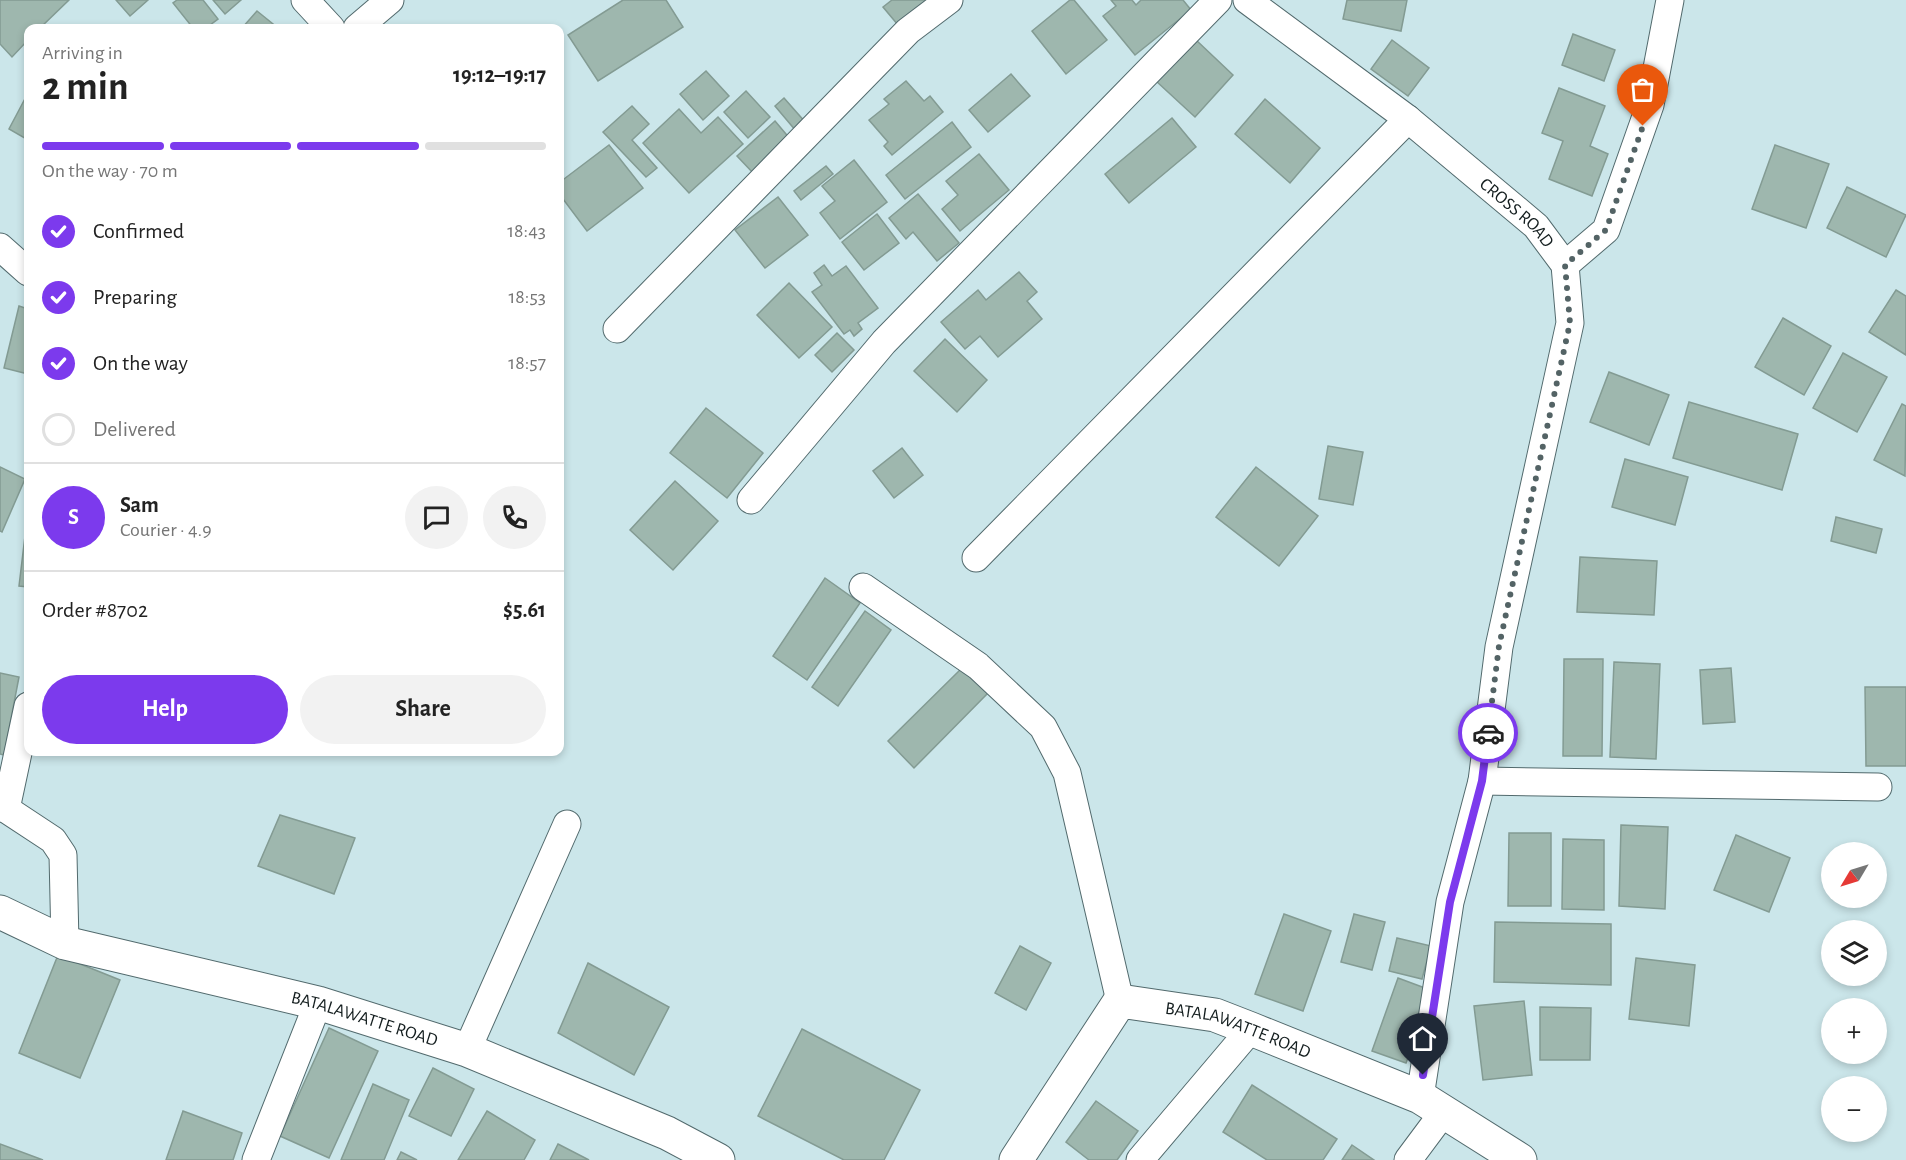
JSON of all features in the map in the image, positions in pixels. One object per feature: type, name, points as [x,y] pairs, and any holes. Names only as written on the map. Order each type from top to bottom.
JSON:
[{"type":"street","points":[[305,0],[327,24]]},
{"type":"street","points":[[362,24],[390,0]]},
{"type":"street","points":[[617,328],[908,31],[949,0]]},
{"type":"street","points":[[752,500],[884,342],[1218,0]]},
{"type":"street","name":"CROSS ROAD","points":[[1246,0],[1408,119],[1536,226],[1565,265],[1570,323],[1499,646],[1482,781],[1450,902],[1431,1105]]},
{"type":"street","points":[[1565,265],[1606,230],[1650,105],[1670,0]]},
{"type":"street","points":[[976,558],[1408,119]]},
{"type":"street","points":[[0,247],[24,268]]},
{"type":"street","points":[[863,588],[978,666],[1043,727],[1067,773],[1120,1001],[1016,1160]]},
{"type":"street","points":[[24,722],[3,807],[60,847],[63,855],[65,943]]},
{"type":"street","points":[[1482,781],[1878,787]]},
{"type":"street","points":[[467,1050],[567,824]]},
{"type":"street","name":"BATALAWATTE ROAD","points":[[0,912],[65,943],[318,1003],[467,1050],[667,1133],[718,1160]]},
{"type":"street","name":"BATALAWATTE ROAD","points":[[1120,1001],[1215,1015],[1251,1029],[1431,1105],[1520,1160]]},
{"type":"street","points":[[256,1160],[318,1003]]},
{"type":"street","points":[[1140,1160],[1251,1029]]},
{"type":"street","points":[[1408,1160],[1431,1105]]},
{"type":"building","points":[[0,0],[69,0],[44,24],[24,24],[24,44],[12,57],[0,44]]},
{"type":"building","points":[[116,0],[148,0],[130,16]]},
{"type":"building","points":[[177,0],[203,0],[218,19],[211,24],[190,24],[173,3]]},
{"type":"building","points":[[213,0],[241,0],[225,14]]},
{"type":"building","points":[[623,0],[666,0],[683,27],[598,81],[568,35]]},
{"type":"building","points":[[892,0],[929,0],[898,25],[883,7]]},
{"type":"building","points":[[1070,0],[1074,0],[1107,40],[1066,74],[1032,31]]},
{"type":"building","points":[[1111,0],[1132,0],[1136,5],[1141,0],[1183,0],[1191,10],[1135,55],[1103,16],[1116,6]]},
{"type":"building","points":[[1347,0],[1407,0],[1401,31],[1343,19]]},
{"type":"building","points":[[257,11],[273,24],[246,24]]},
{"type":"building","points":[[1573,34],[1615,50],[1604,81],[1562,65]]},
{"type":"building","points":[[1195,39],[1233,75],[1195,117],[1156,81]]},
{"type":"building","points":[[1392,40],[1429,68],[1408,96],[1371,69]]},
{"type":"building","points":[[706,71],[729,96],[703,120],[680,94]]},
{"type":"building","points":[[1011,74],[1030,96],[988,132],[969,110]]},
{"type":"building","points":[[906,81],[924,101],[930,96],[943,112],[892,155],[884,146],[888,142],[869,120],[889,104],[884,99]]},
{"type":"building","points":[[1559,88],[1605,106],[1590,146],[1608,154],[1592,196],[1549,179],[1563,141],[1542,133]]},
{"type":"building","points":[[746,91],[770,117],[748,138],[724,112]]},
{"type":"building","points":[[784,98],[806,123],[796,131],[775,106]]},
{"type":"building","points":[[1265,99],[1320,148],[1290,183],[1235,134]]},
{"type":"building","points":[[24,101],[24,138],[9,129]]},
{"type":"building","points":[[632,106],[649,124],[632,140],[657,168],[646,177],[603,132]]},
{"type":"building","points":[[679,109],[701,133],[718,117],[743,144],[689,193],[643,143]]},
{"type":"building","points":[[1172,118],[1196,147],[1129,203],[1105,174]]},
{"type":"building","points":[[775,121],[791,140],[754,174],[737,156]]},
{"type":"building","points":[[952,122],[971,147],[905,199],[886,175]]},
{"type":"building","points":[[609,145],[643,188],[587,231],[564,200],[564,179]]},
{"type":"building","points":[[1775,145],[1829,164],[1806,228],[1752,209]]},
{"type":"building","points":[[979,154],[1009,190],[960,231],[942,209],[958,195],[946,181]]},
{"type":"building","points":[[854,160],[887,202],[840,239],[820,213],[835,201],[822,186]]},
{"type":"building","points":[[826,166],[833,174],[801,200],[794,191]]},
{"type":"building","points":[[1847,187],[1906,215],[1886,257],[1827,228]]},
{"type":"building","points":[[918,194],[959,243],[937,261],[913,232],[906,239],[889,218]]},
{"type":"building","points":[[778,197],[808,235],[765,268],[735,230]]},
{"type":"building","points":[[877,214],[899,243],[864,270],[842,242]]},
{"type":"building","points":[[824,265],[832,276],[846,266],[878,308],[858,323],[862,329],[854,336],[850,330],[844,334],[812,292],[822,285],[814,273]]},
{"type":"building","points":[[1019,272],[1037,292],[1027,301],[1042,319],[998,357],[980,336],[965,349],[941,322],[978,290],[986,300]]},
{"type":"building","points":[[789,283],[832,327],[799,358],[757,315]]},
{"type":"building","points":[[1896,290],[1906,296],[1906,355],[1869,332]]},
{"type":"building","points":[[19,306],[24,308],[24,373],[4,368]]},
{"type":"building","points":[[1783,318],[1831,346],[1804,395],[1755,367]]},
{"type":"building","points":[[837,333],[854,350],[832,372],[815,355]]},
{"type":"building","points":[[945,339],[987,380],[957,412],[914,371]]},
{"type":"building","points":[[1843,353],[1887,377],[1857,432],[1813,408]]},
{"type":"building","points":[[1609,372],[1669,395],[1649,445],[1590,422]]},
{"type":"building","points":[[1689,402],[1798,434],[1782,490],[1673,458]]},
{"type":"building","points":[[1902,404],[1906,406],[1905,476],[1874,460]]},
{"type":"building","points":[[706,408],[763,453],[727,498],[670,453]]},
{"type":"building","points":[[1328,446],[1363,452],[1353,505],[1319,499]]},
{"type":"building","points":[[902,448],[923,475],[894,498],[873,471]]},
{"type":"building","points":[[1625,459],[1688,477],[1675,525],[1612,507]]},
{"type":"building","points":[[0,467],[24,479],[24,481],[2,532],[0,531]]},
{"type":"building","points":[[1256,467],[1318,516],[1279,566],[1216,517]]},
{"type":"building","points":[[675,481],[718,521],[673,570],[630,530]]},
{"type":"building","points":[[1836,517],[1882,529],[1876,553],[1831,541]]},
{"type":"building","points":[[24,544],[24,587],[19,586]]},
{"type":"building","points":[[1580,557],[1657,561],[1654,615],[1577,612]]},
{"type":"building","points":[[825,578],[860,603],[807,680],[773,656]]},
{"type":"building","points":[[865,611],[891,630],[838,706],[812,687]]},
{"type":"building","points":[[1564,659],[1603,659],[1602,756],[1563,756]]},
{"type":"building","points":[[1614,662],[1660,664],[1656,759],[1610,757]]},
{"type":"building","points":[[963,667],[989,692],[914,768],[888,741]]},
{"type":"building","points":[[1731,668],[1735,722],[1703,724],[1700,670]]},
{"type":"building","points":[[0,673],[19,677],[4,755],[0,754]]},
{"type":"building","points":[[1865,687],[1906,687],[1906,766],[1866,766]]},
{"type":"building","points":[[280,815],[355,838],[334,894],[258,866]]},
{"type":"building","points":[[1621,825],[1668,827],[1665,909],[1619,906]]},
{"type":"building","points":[[1509,833],[1551,833],[1551,906],[1508,906]]},
{"type":"building","points":[[1736,835],[1790,858],[1769,912],[1714,890]]},
{"type":"building","points":[[1563,839],[1604,840],[1604,910],[1562,909]]},
{"type":"building","points":[[1284,914],[1331,931],[1303,1011],[1255,994]]},
{"type":"building","points":[[1354,914],[1385,922],[1372,970],[1341,962]]},
{"type":"building","points":[[1495,922],[1611,924],[1611,985],[1494,982]]},
{"type":"building","points":[[1397,938],[1431,946],[1422,979],[1389,971]]},
{"type":"building","points":[[1020,946],[1051,963],[1026,1010],[995,993]]},
{"type":"building","points":[[58,955],[120,980],[80,1078],[19,1053]]},
{"type":"building","points":[[1636,958],[1695,965],[1689,1026],[1629,1019]]},
{"type":"building","points":[[588,963],[669,1007],[634,1075],[558,1033]]},
{"type":"building","points":[[1398,978],[1433,991],[1406,1063],[1372,1051]]},
{"type":"building","points":[[1524,1001],[1532,1075],[1483,1080],[1474,1006]]},
{"type":"building","points":[[1540,1007],[1591,1008],[1590,1060],[1540,1060]]},
{"type":"building","points":[[329,1028],[378,1051],[329,1158],[280,1136]]},
{"type":"building","points":[[802,1029],[920,1090],[884,1160],[844,1160],[758,1116]]},
{"type":"building","points":[[433,1068],[474,1089],[451,1136],[409,1116]]},
{"type":"building","points":[[373,1084],[409,1100],[384,1160],[341,1160]]},
{"type":"building","points":[[1252,1085],[1337,1139],[1323,1160],[1267,1160],[1223,1132]]},
{"type":"building","points":[[1096,1101],[1138,1131],[1117,1160],[1089,1160],[1066,1142]]},
{"type":"building","points":[[183,1111],[242,1133],[233,1160],[166,1160]]},
{"type":"building","points":[[487,1111],[535,1140],[524,1160],[458,1160]]},
{"type":"building","points":[[0,1144],[43,1160],[0,1160]]},
{"type":"building","points":[[558,1144],[589,1160],[550,1160]]},
{"type":"building","points":[[1352,1145],[1374,1160],[1342,1160]]},
{"type":"building","points":[[401,1152],[417,1160],[397,1160]]},
{"type":"way so far","points":[[1488,733],[1499,646],[1570,323],[1565,265],[1606,230],[1643,126]]},
{"type":"route","points":[[1423,1075],[1450,902],[1482,781],[1488,733]]}]
